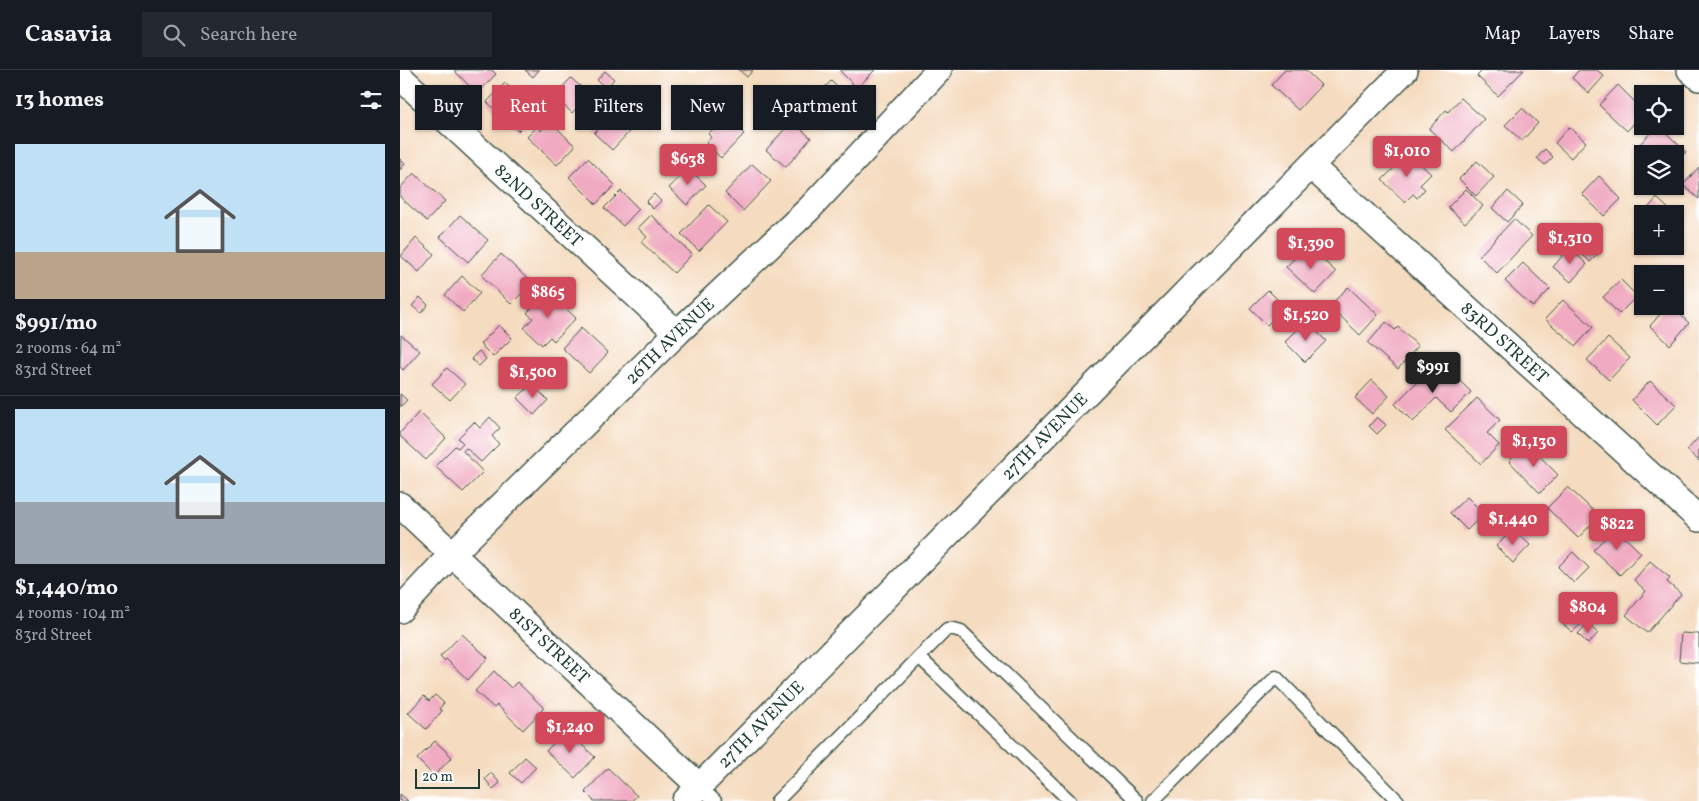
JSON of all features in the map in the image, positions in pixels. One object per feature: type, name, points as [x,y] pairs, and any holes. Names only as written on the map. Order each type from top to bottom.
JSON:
[{"type":"street","name":"26TH AVENUE","points":[[400,610],[452,554],[677,333],[809,209],[939,70]]},
{"type":"street","name":"27TH AVENUE","points":[[700,796],[1405,70]]},
{"type":"street","points":[[1690,70],[1699,78]]},
{"type":"street","name":"82ND STREET","points":[[400,77],[677,333]]},
{"type":"street","name":"83RD STREET","points":[[1311,166],[1699,519]]},
{"type":"street","name":"81ST STREET","points":[[400,505],[700,796]]},
{"type":"lane","points":[[777,801],[947,629],[954,629],[962,631],[1137,801]]},
{"type":"lane","points":[[919,657],[1070,801]]},
{"type":"lane","points":[[1153,801],[1276,677],[1398,801]]},
{"type":"building","points":[[454,70],[492,70],[496,74],[482,89],[482,85],[468,85]]},
{"type":"building","points":[[525,70],[539,70],[533,77]]},
{"type":"building","points":[[739,70],[753,70],[747,77]]},
{"type":"building","points":[[839,70],[875,70],[860,85],[854,85]]},
{"type":"building","points":[[1285,70],[1305,70],[1321,85],[1298,110],[1271,85]]},
{"type":"building","points":[[1483,70],[1524,70],[1498,96],[1477,76]]},
{"type":"building","points":[[1579,70],[1597,70],[1604,76],[1589,93],[1572,78]]},
{"type":"building","points":[[605,71],[614,79],[609,85],[603,85],[597,80]]},
{"type":"building","points":[[571,78],[579,85],[575,85],[575,110],[572,113],[565,106],[564,85]]},
{"type":"building","points":[[831,81],[835,85],[827,85]]},
{"type":"building","points":[[1618,85],[1634,101],[1634,123],[1627,131],[1599,105]]},
{"type":"building","points":[[492,97],[492,107],[487,102]]},
{"type":"building","points":[[1461,98],[1484,119],[1454,152],[1429,129],[1446,110],[1448,112]]},
{"type":"building","points":[[1522,108],[1538,123],[1522,141],[1505,125]]},
{"type":"building","points":[[1569,127],[1586,142],[1571,158],[1555,143]]},
{"type":"building","points":[[534,130],[559,130],[575,146],[557,165],[527,137]]},
{"type":"building","points":[[597,130],[627,130],[629,132],[612,150],[594,133]]},
{"type":"building","points":[[712,130],[740,130],[744,134],[721,158],[706,143],[711,137],[708,134]]},
{"type":"building","points":[[784,130],[802,130],[811,138],[786,167],[766,150]]},
{"type":"building","points":[[1648,135],[1668,135],[1679,145],[1641,145]]},
{"type":"building","points":[[1545,149],[1553,157],[1545,165],[1537,158]]},
{"type":"building","points":[[1409,153],[1431,174],[1420,185],[1425,189],[1417,198],[1413,194],[1405,202],[1382,180]]},
{"type":"building","points":[[588,158],[615,185],[596,204],[569,177]]},
{"type":"building","points":[[400,159],[405,164],[400,170]]},
{"type":"building","points":[[1477,161],[1494,177],[1476,196],[1459,179]]},
{"type":"building","points":[[752,164],[771,181],[743,211],[725,193]]},
{"type":"building","points":[[1699,167],[1699,199],[1684,184]]},
{"type":"building","points":[[688,168],[706,185],[687,205],[669,188]]},
{"type":"building","points":[[414,173],[445,201],[427,221],[400,197],[400,188]]},
{"type":"building","points":[[1599,176],[1621,199],[1604,216],[1582,194]]},
{"type":"building","points":[[1466,189],[1483,206],[1465,223],[1448,207]]},
{"type":"building","points":[[621,191],[639,209],[623,226],[604,208]]},
{"type":"building","points":[[1508,191],[1523,205],[1507,222],[1492,208]]},
{"type":"building","points":[[654,194],[661,201],[653,209],[646,202]]},
{"type":"building","points":[[1657,198],[1664,205],[1651,205]]},
{"type":"building","points":[[709,205],[727,222],[699,251],[681,234]]},
{"type":"building","points":[[460,215],[488,240],[468,262],[440,237]]},
{"type":"building","points":[[651,215],[692,254],[674,273],[641,242],[647,237],[638,228]]},
{"type":"building","points":[[1514,219],[1532,236],[1497,273],[1479,256]]},
{"type":"building","points":[[416,238],[434,254],[419,272],[401,256]]},
{"type":"building","points":[[1307,245],[1336,272],[1315,294],[1286,267]]},
{"type":"building","points":[[1590,246],[1598,254],[1590,262],[1582,254]]},
{"type":"building","points":[[1569,248],[1587,264],[1571,282],[1553,267]]},
{"type":"building","points":[[501,254],[532,283],[511,304],[481,275]]},
{"type":"building","points":[[1523,263],[1550,289],[1533,307],[1505,281]]},
{"type":"building","points":[[462,276],[480,293],[463,312],[445,295]]},
{"type":"building","points":[[1621,280],[1634,293],[1634,299],[1619,314],[1603,297]]},
{"type":"building","points":[[1348,287],[1378,315],[1360,335],[1330,306]]},
{"type":"building","points":[[1268,290],[1285,307],[1267,325],[1250,308]]},
{"type":"building","points":[[547,291],[576,318],[554,341],[550,337],[542,345],[524,328],[533,318],[527,313]]},
{"type":"building","points":[[420,297],[428,305],[421,313],[412,306]]},
{"type":"building","points":[[1563,300],[1593,327],[1576,346],[1545,319]]},
{"type":"building","points":[[1659,315],[1681,315],[1689,323],[1670,345],[1650,326]]},
{"type":"building","points":[[1306,321],[1326,341],[1305,362],[1285,342]]},
{"type":"building","points":[[1386,322],[1395,330],[1398,327],[1418,346],[1398,369],[1368,343]]},
{"type":"building","points":[[499,325],[512,338],[493,357],[480,344]]},
{"type":"building","points":[[581,328],[608,353],[589,373],[562,348]]},
{"type":"building","points":[[401,335],[420,351],[403,370],[400,367]]},
{"type":"building","points":[[1608,338],[1630,358],[1609,380],[1587,360]]},
{"type":"building","points":[[479,351],[486,359],[479,366],[471,359]]},
{"type":"building","points":[[1433,366],[1445,378],[1451,372],[1471,392],[1451,412],[1436,398],[1413,422],[1395,404]]},
{"type":"building","points":[[447,368],[465,384],[450,400],[432,384]]},
{"type":"building","points":[[1372,380],[1389,396],[1372,414],[1355,398]]},
{"type":"building","points":[[1650,381],[1676,405],[1657,425],[1632,400]]},
{"type":"building","points":[[532,384],[548,400],[534,415],[517,398]]},
{"type":"building","points":[[400,394],[407,400],[400,407]]},
{"type":"building","points":[[1477,398],[1500,420],[1487,433],[1499,445],[1481,464],[1445,430]]},
{"type":"building","points":[[419,412],[446,438],[426,460],[400,436],[400,433]]},
{"type":"building","points":[[490,417],[500,428],[492,436],[499,444],[481,462],[466,448],[463,451],[483,472],[463,492],[435,466],[455,446],[458,448],[463,443],[458,438],[474,422],[480,428]]},
{"type":"building","points":[[1377,417],[1386,425],[1377,434],[1369,426]]},
{"type":"building","points":[[1699,437],[1699,461],[1687,450]]},
{"type":"building","points":[[1527,443],[1558,475],[1540,493],[1509,461]]},
{"type":"building","points":[[1568,487],[1599,516],[1578,538],[1547,508]]},
{"type":"building","points":[[1467,497],[1484,514],[1467,530],[1450,513]]},
{"type":"building","points":[[1615,528],[1641,553],[1620,575],[1593,550]]},
{"type":"building","points":[[1513,529],[1530,545],[1513,563],[1496,546]]},
{"type":"building","points":[[1573,552],[1589,568],[1574,583],[1558,567]]},
{"type":"building","points":[[1650,561],[1670,578],[1667,582],[1681,594],[1647,633],[1626,615],[1646,591],[1634,580]]},
{"type":"building","points":[[1572,615],[1581,624],[1572,632],[1563,624]]},
{"type":"building","points":[[1587,624],[1598,633],[1588,644],[1578,634]]},
{"type":"building","points":[[1681,633],[1699,634],[1699,663],[1679,661]]},
{"type":"building","points":[[462,634],[488,658],[468,680],[446,659],[444,661],[440,657]]},
{"type":"building","points":[[494,671],[511,688],[517,682],[544,708],[523,730],[497,705],[494,708],[475,691]]},
{"type":"building","points":[[435,695],[444,703],[439,709],[442,711],[426,729],[408,713],[424,696],[429,701]]},
{"type":"building","points":[[566,730],[595,757],[575,778],[546,751]]},
{"type":"building","points":[[435,741],[452,757],[434,776],[417,759]]},
{"type":"building","points":[[525,757],[536,767],[521,783],[510,773]]},
{"type":"building","points":[[608,768],[637,796],[631,801],[594,801],[585,792]]},
{"type":"building","points":[[491,773],[500,783],[493,789],[485,779]]},
{"type":"building","points":[[400,794],[408,801],[400,801]]}]
